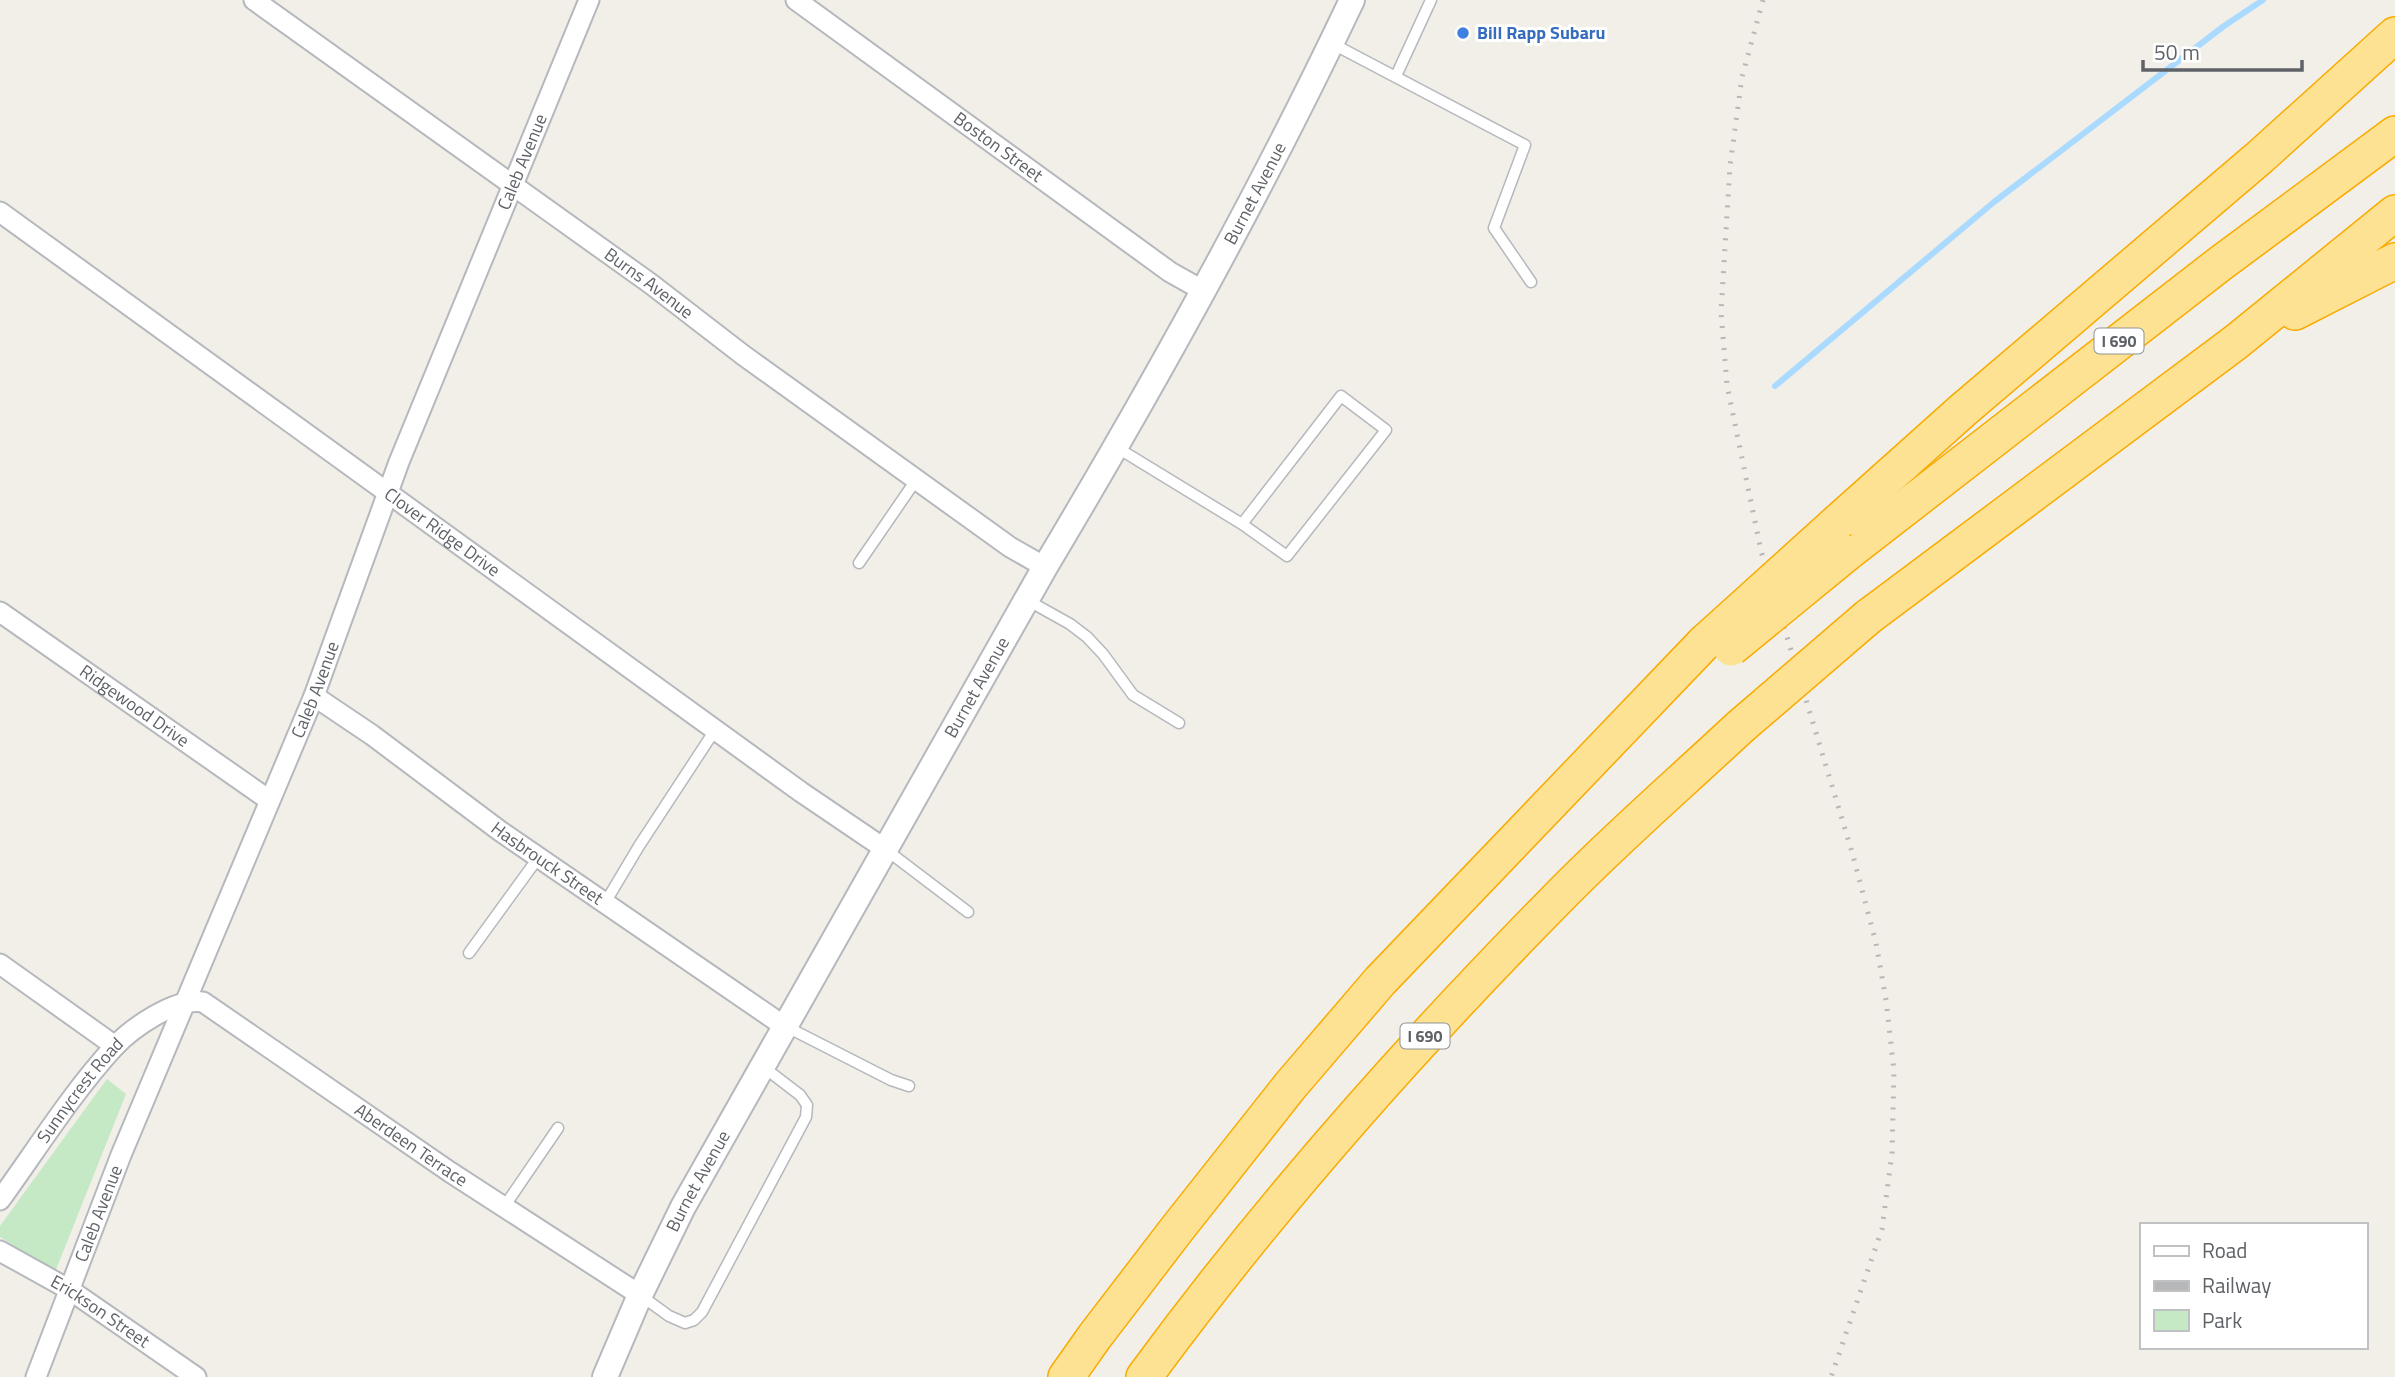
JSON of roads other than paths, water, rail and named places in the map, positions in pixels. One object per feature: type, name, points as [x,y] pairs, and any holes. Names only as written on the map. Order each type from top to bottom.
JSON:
[{"type":"highway","points":[[1843,537],[1973,401],[2260,157],[2395,35]]},
{"type":"highway","points":[[2260,157],[2395,52]]},
{"type":"highway","name":"I 690","points":[[1066,1377],[1119,1304],[1290,1086],[1380,981],[1552,799],[1712,650],[1843,537],[2395,134]]},
{"type":"highway","name":"I 690","points":[[1144,1377],[1306,1171],[1428,1032],[1557,898],[1740,727],[1868,617],[2236,342],[2395,213]]},
{"type":"highway","points":[[2236,342],[2395,261]]},
{"type":"street","name":"Burns Avenue","points":[[254,0],[651,284],[743,355],[916,480],[1010,547],[1045,567]]},
{"type":"street","name":"Caleb Avenue","points":[[36,1377],[121,1155],[314,696],[387,493],[462,304],[514,186],[589,0]]},
{"type":"street","name":"Boston Street","points":[[796,0],[1159,264],[1202,290]]},
{"type":"street","name":"Burnet Avenue","points":[[605,1377],[640,1295],[683,1207],[1115,447],[1299,111],[1352,0]]},
{"type":"street","name":"Clover Ridge Drive","points":[[0,212],[715,730],[885,849]]},
{"type":"street","name":"Ridgewood Drive","points":[[0,612],[269,800]]},
{"type":"street","name":"Hasbrouck Street","points":[[314,696],[372,735],[538,858],[784,1026]]},
{"type":"street","points":[[0,964],[115,1046]]},
{"type":"street","name":"Sunnycrest Road","points":[[0,1200],[71,1101],[115,1046],[148,1020],[184,1002]]},
{"type":"street","name":"Aberdeen Terrace","points":[[184,1002],[203,1002],[504,1207],[640,1295]]},
{"type":"street","name":"Erickson Street","points":[[0,1251],[69,1290],[196,1377]]},
{"type":"lane","points":[[1396,76],[1431,0]]},
{"type":"lane","points":[[1331,44],[1525,145],[1494,228],[1531,282]]},
{"type":"lane","points":[[1115,447],[1242,524],[1287,556],[1386,430],[1341,396],[1242,524]]},
{"type":"lane","points":[[859,563],[916,480]]},
{"type":"lane","points":[[1026,600],[1070,624],[1087,637],[1104,654],[1133,695],[1179,723]]},
{"type":"lane","points":[[605,903],[715,730]]},
{"type":"lane","points":[[885,849],[968,912]]},
{"type":"lane","points":[[469,953],[538,858]]},
{"type":"lane","points":[[784,1026],[891,1080],[909,1086]]},
{"type":"lane","points":[[640,1295],[669,1316],[685,1323],[694,1320],[702,1312],[800,1129],[806,1117],[807,1105],[800,1095],[762,1066]]},
{"type":"lane","points":[[504,1207],[558,1128]]},
{"type":"waterway","points":[[1775,386],[1994,202],[2224,26],[2263,0]]},
{"type":"railway","points":[[1763,0],[1742,77],[1730,166],[1721,312],[1727,385],[1761,551],[1852,852],[1876,943],[1894,1071],[1892,1153],[1882,1229],[1831,1377]]},
{"type":"place","name":"Bill Rapp Subaru","points":[[1463,33]]}]
